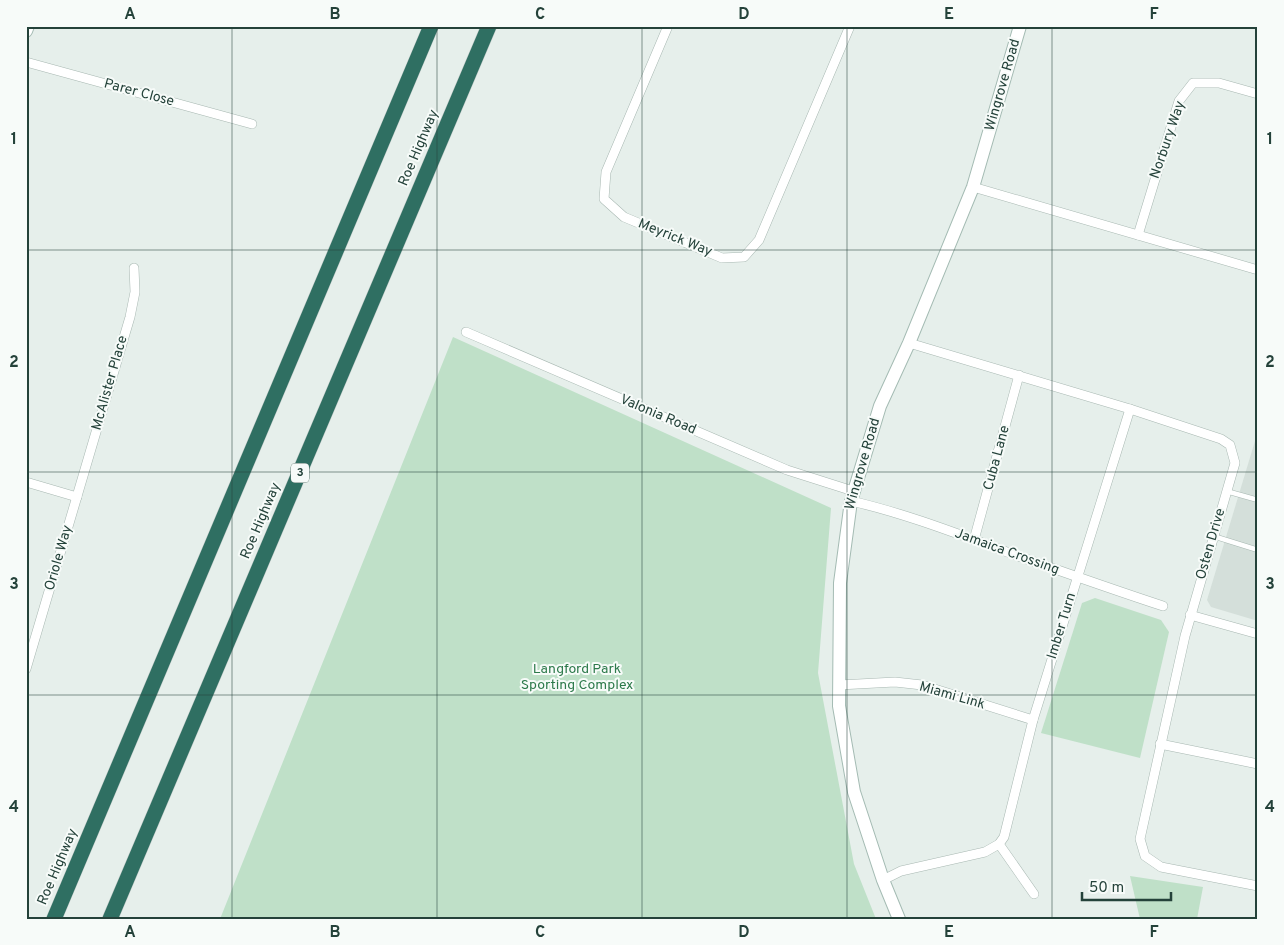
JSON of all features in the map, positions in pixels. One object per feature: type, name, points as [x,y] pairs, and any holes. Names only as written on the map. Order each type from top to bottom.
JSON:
[{"type":"highway","name":"Roe Highway","points":[[54,919],[431,26]]},
{"type":"highway","name":"Roe Highway","points":[[110,919],[489,26]]},
{"type":"street","points":[[26,32],[28,26]]},
{"type":"street","name":"Meyrick Way","points":[[668,26],[606,172],[604,199],[624,218],[722,258],[744,257],[759,240],[850,26]]},
{"type":"street","name":"Wingrove Road","points":[[899,919],[883,880],[854,792],[839,706],[840,584],[852,496],[880,406],[909,342],[973,187],[1020,26]]},
{"type":"street","name":"Parer Close","points":[[26,62],[252,124]]},
{"type":"street","name":"Norbury Way","points":[[1138,235],[1179,101],[1193,84],[1219,83],[1258,94]]},
{"type":"street","points":[[973,187],[1258,270]]},
{"type":"street","name":"McAlister Place","points":[[76,497],[130,317],[135,292],[134,268]]},
{"type":"street","name":"Valonia Road","points":[[466,332],[852,496]]},
{"type":"street","name":"Osten Drive","points":[[909,342],[1130,409],[1221,439],[1230,445],[1235,463],[1190,615],[1140,839],[1145,856],[1161,867],[1258,886]]},
{"type":"street","name":"Cuba Lane","points":[[974,540],[1019,376]]},
{"type":"street","name":"Imber Turn","points":[[999,844],[1004,836],[1033,720],[1076,577],[1130,409]]},
{"type":"street","points":[[26,482],[76,497]]},
{"type":"street","name":"Jamaica Crossing","points":[[852,496],[871,505],[1163,606]]},
{"type":"street","name":"Oriole Way","points":[[26,669],[76,497]]},
{"type":"street","points":[[1190,615],[1258,634]]},
{"type":"street","name":"Miami Link","points":[[839,685],[895,682],[922,685],[1033,720]]},
{"type":"street","points":[[1160,744],[1258,764]]},
{"type":"street","points":[[883,880],[901,871],[985,852],[999,844],[1034,894]]},
{"type":"lane","points":[[1226,491],[1258,500]]},
{"type":"lane","points":[[1213,536],[1258,550]]},
{"type":"shaded area","points":[[1258,431],[1258,621],[1211,607],[1207,600]]},
{"type":"green space","name":"Langford Park Sporting Complex","points":[[453,337],[831,508],[818,673],[854,864],[876,919],[220,919]]},
{"type":"green space","points":[[1095,598],[1161,620],[1169,632],[1140,758],[1041,733],[1082,603]]},
{"type":"green space","points":[[1130,876],[1203,887],[1197,919],[1140,919]]}]
